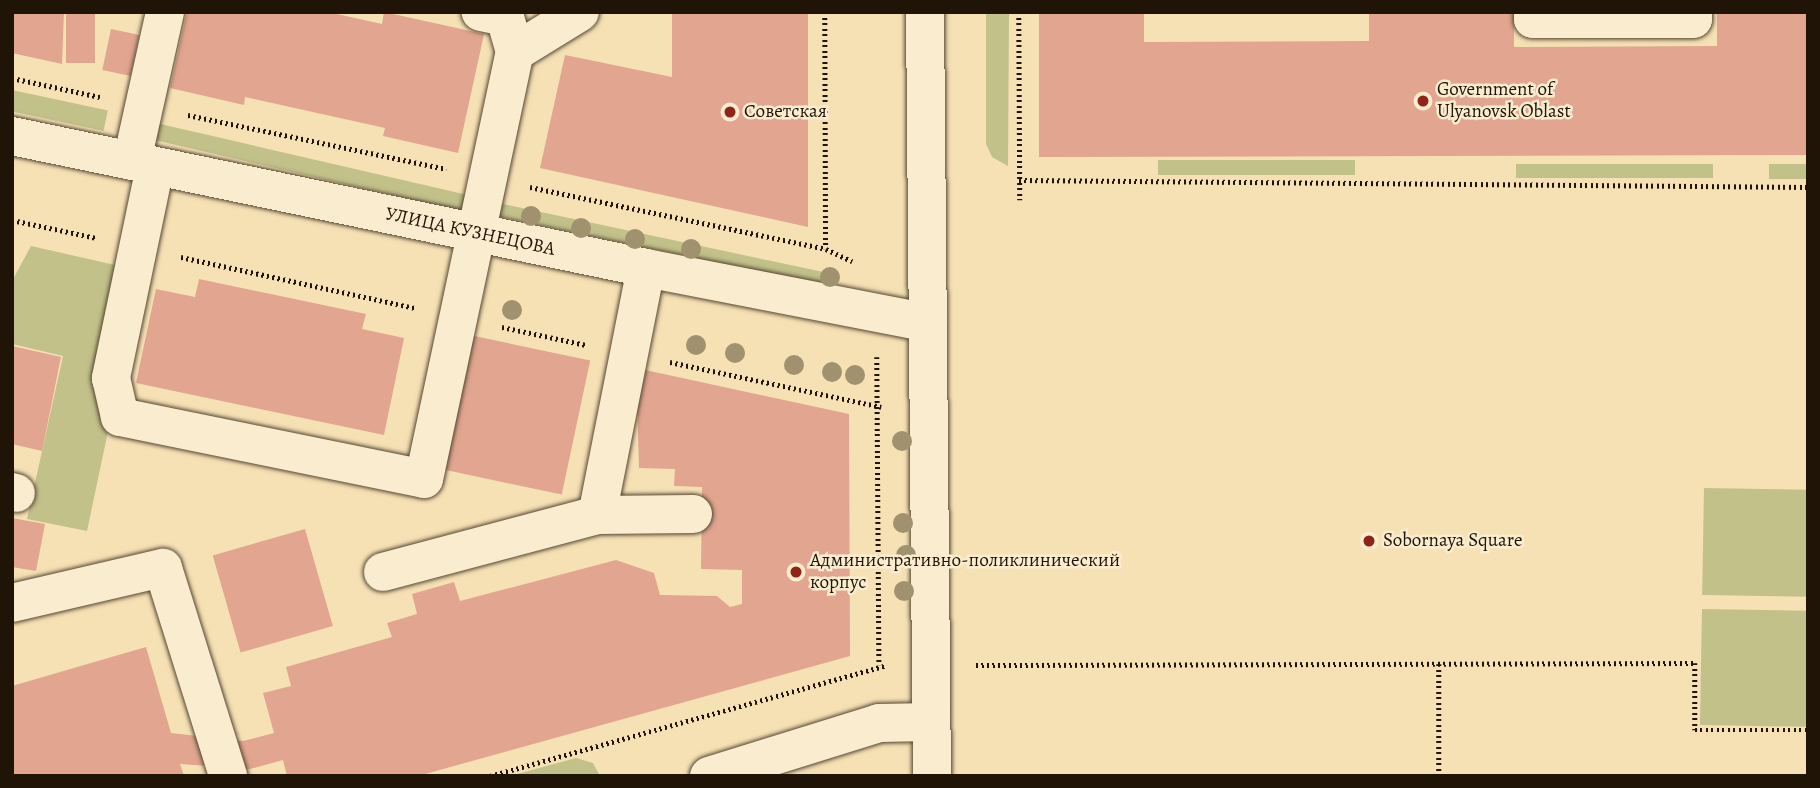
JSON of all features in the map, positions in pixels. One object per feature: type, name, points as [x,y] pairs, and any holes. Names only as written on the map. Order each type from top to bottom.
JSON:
[{"type":"street","points":[[165,12],[144,106],[139,247],[111,379],[120,417],[424,479],[474,232],[515,52],[505,17],[481,12]]},
{"type":"street","points":[[925,12],[932,776]]},
{"type":"street","points":[[1533,12],[1533,19],[1693,19],[1693,12]]},
{"type":"street","points":[[515,52],[571,15]]},
{"type":"street","name":"УЛИЦА КУЗНЕЦОВА","points":[[12,136],[646,268],[928,323]]},
{"type":"street","points":[[597,515],[646,268]]},
{"type":"street","points":[[383,572],[597,515],[693,514]]},
{"type":"street","points":[[12,603],[163,568],[228,776]]},
{"type":"street","points":[[709,776],[879,723],[931,722]]},
{"type":"path","points":[[825,12],[826,249]]},
{"type":"path","points":[[1019,12],[1020,201]]},
{"type":"path","points":[[12,78],[805,244]]},
{"type":"path","points":[[1019,180],[1808,187]]},
{"type":"path","points":[[12,220],[139,247]]},
{"type":"path","points":[[200,261],[878,406],[879,665],[490,776]]},
{"type":"path","points":[[930,665],[1695,663],[1695,730],[1808,730]]},
{"type":"path","points":[[1439,664],[1439,776]]},
{"type":"shaded area","points":[[986,12],[1009,12],[1008,166],[992,157],[986,144]]},
{"type":"shaded area","points":[[12,90],[108,110],[103,131],[12,111]]},
{"type":"shaded area","points":[[156,123],[467,195],[463,211],[152,140]]},
{"type":"shaded area","points":[[1158,160],[1355,160],[1355,175],[1158,175]]},
{"type":"shaded area","points":[[1516,164],[1713,164],[1713,178],[1516,178]]},
{"type":"shaded area","points":[[1769,164],[1808,164],[1808,179],[1769,179]]},
{"type":"shaded area","points":[[494,202],[835,275],[833,287],[491,215]]},
{"type":"shaded area","points":[[31,246],[124,267],[110,422],[87,531],[27,519],[63,356],[12,344],[12,281]]},
{"type":"shaded area","points":[[1704,488],[1808,490],[1806,597],[1702,595]]},
{"type":"shaded area","points":[[1702,609],[1808,611],[1806,727],[1700,725]]},
{"type":"shaded area","points":[[576,758],[593,763],[600,776],[510,776]]},
{"type":"building","points":[[12,12],[64,12],[62,64],[12,53]]},
{"type":"building","points":[[66,12],[95,12],[95,63],[66,63]]},
{"type":"building","points":[[187,12],[328,12],[382,24],[384,12],[484,34],[458,153],[383,136],[385,128],[245,97],[244,105],[170,88]]},
{"type":"building","points":[[672,12],[808,12],[808,227],[540,168],[565,55],[672,77]]},
{"type":"building","name":"Government of Ulyanovsk Oblast","points":[[1039,12],[1144,12],[1144,42],[1369,41],[1369,12],[1514,12],[1514,47],[1717,46],[1717,12],[1808,12],[1808,155],[1039,157]]},
{"type":"building","points":[[111,29],[139,35],[131,76],[102,70]]},
{"type":"building","points":[[199,279],[366,314],[362,329],[404,338],[384,435],[136,383],[156,289],[195,297]]},
{"type":"building","points":[[465,334],[590,361],[562,495],[437,468]]},
{"type":"building","points":[[12,346],[61,357],[42,451],[12,444]]},
{"type":"building","name":"Административно-поликлинический корпус","points":[[636,368],[849,414],[850,656],[418,776],[287,776],[283,760],[250,769],[180,764],[184,776],[12,776],[12,686],[146,647],[171,733],[243,741],[274,733],[263,693],[291,686],[286,667],[392,637],[387,623],[417,614],[412,594],[454,582],[460,601],[616,560],[654,573],[660,595],[717,596],[730,607],[742,604],[742,570],[701,569],[702,487],[674,486],[675,469],[639,468]]},
{"type":"building","points":[[12,518],[45,524],[36,571],[12,567]]},
{"type":"building","points":[[305,529],[333,626],[241,653],[213,555]]},
{"type":"place","name":"Government of Ulyanovsk Oblast","points":[[1423,101]]},
{"type":"place","name":"Советская","points":[[730,112]]},
{"type":"place","name":"Sobornaya Square","points":[[1369,541]]},
{"type":"place","name":"Административно-поликлинический корпус","points":[[796,572]]}]
